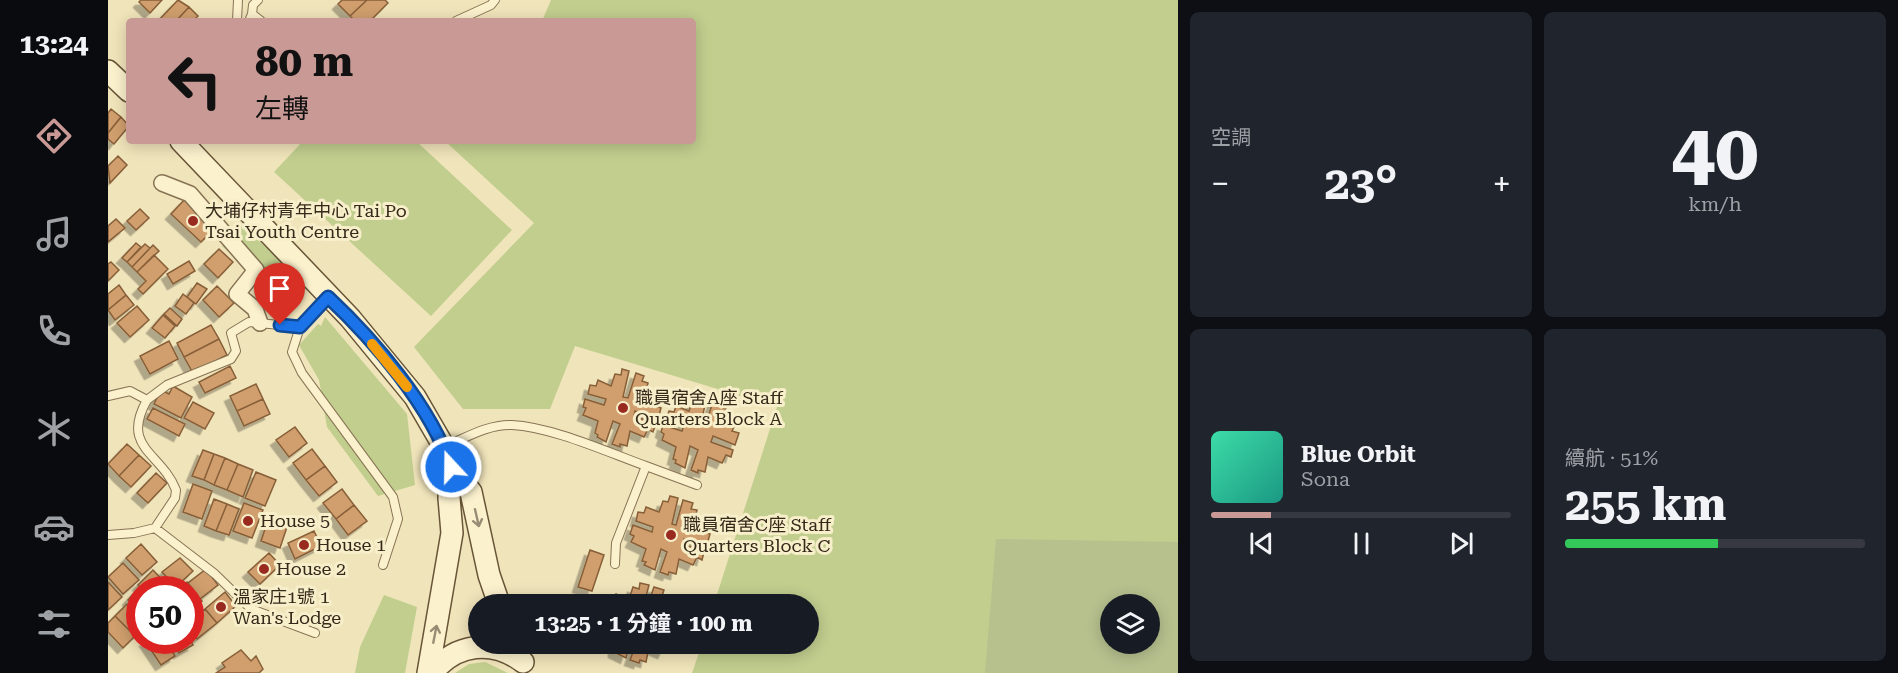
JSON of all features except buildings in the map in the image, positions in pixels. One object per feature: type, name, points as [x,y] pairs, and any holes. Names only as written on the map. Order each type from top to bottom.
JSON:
[{"type":"main road","points":[[108,71],[126,88]]},
{"type":"main road","points":[[184,144],[350,318],[415,397],[444,447],[451,467],[471,492],[489,575],[496,594]]},
{"type":"main road","points":[[430,673],[450,555],[451,467]]},
{"type":"main road","points":[[430,673],[456,652],[480,646],[506,651],[527,668]]},
{"type":"main road","points":[[518,654],[527,668]]},
{"type":"street","points":[[162,183],[190,194],[256,270],[237,294],[255,309],[260,323]]},
{"type":"lane","points":[[237,18],[238,0]]},
{"type":"lane","points":[[251,18],[254,5],[258,0]]},
{"type":"lane","points":[[463,18],[491,5],[495,0]]},
{"type":"lane","points":[[328,297],[300,327],[292,352],[297,366],[393,497],[398,519],[383,565]]},
{"type":"lane","points":[[108,535],[134,533],[155,528],[174,498],[176,490],[152,458],[138,434],[137,417],[147,400],[167,385],[231,359],[236,351],[231,333],[249,322],[300,327]]},
{"type":"lane","points":[[108,396],[130,392],[147,400]]},
{"type":"lane","points":[[444,447],[480,430],[511,424],[566,438],[697,485]]},
{"type":"lane","points":[[615,564],[616,543],[646,466]]},
{"type":"lane","points":[[155,528],[215,574],[251,609],[315,633]]},
{"type":"green space","points":[[551,0],[1178,0],[1178,673],[692,673],[699,654],[819,654],[819,594],[717,594],[777,407],[575,346],[550,409],[463,409],[414,347],[534,223],[448,144],[696,144],[696,18],[543,18]]},
{"type":"green space","points":[[300,144],[419,144],[512,230],[431,316],[274,172]]},
{"type":"green space","points":[[241,225],[283,262],[264,283],[222,246]]},
{"type":"green space","points":[[325,317],[407,414],[415,485],[378,496],[327,427],[319,380],[299,345],[318,324],[321,326]]},
{"type":"green space","points":[[996,539],[1178,542],[1178,673],[985,673]]},
{"type":"green space","points":[[384,595],[417,607],[405,673],[355,673],[360,647]]},
{"type":"green space","points":[[485,662],[508,673],[455,673],[469,664]]},
{"type":"slow traffic","points":[[372,344],[407,387]]},
{"type":"place","name":"大埔仔村青年中心 Tai Po Tsai Youth Centre","points":[[193,221]]},
{"type":"place","name":"職員宿舍A座 Staff Quarters Block A","points":[[623,408]]},
{"type":"place","name":"House 5","points":[[248,521]]},
{"type":"place","name":"職員宿舍C座 Staff Quarters Block C","points":[[671,535]]},
{"type":"place","name":"House 1","points":[[304,545]]},
{"type":"place","name":"House 2","points":[[264,569]]},
{"type":"place","name":"溫家庄1號 1 Wan's Lodge","points":[[221,607]]},
{"type":"route","points":[[280,325],[300,327],[328,297],[350,318],[415,397],[444,447],[451,467]]}]
